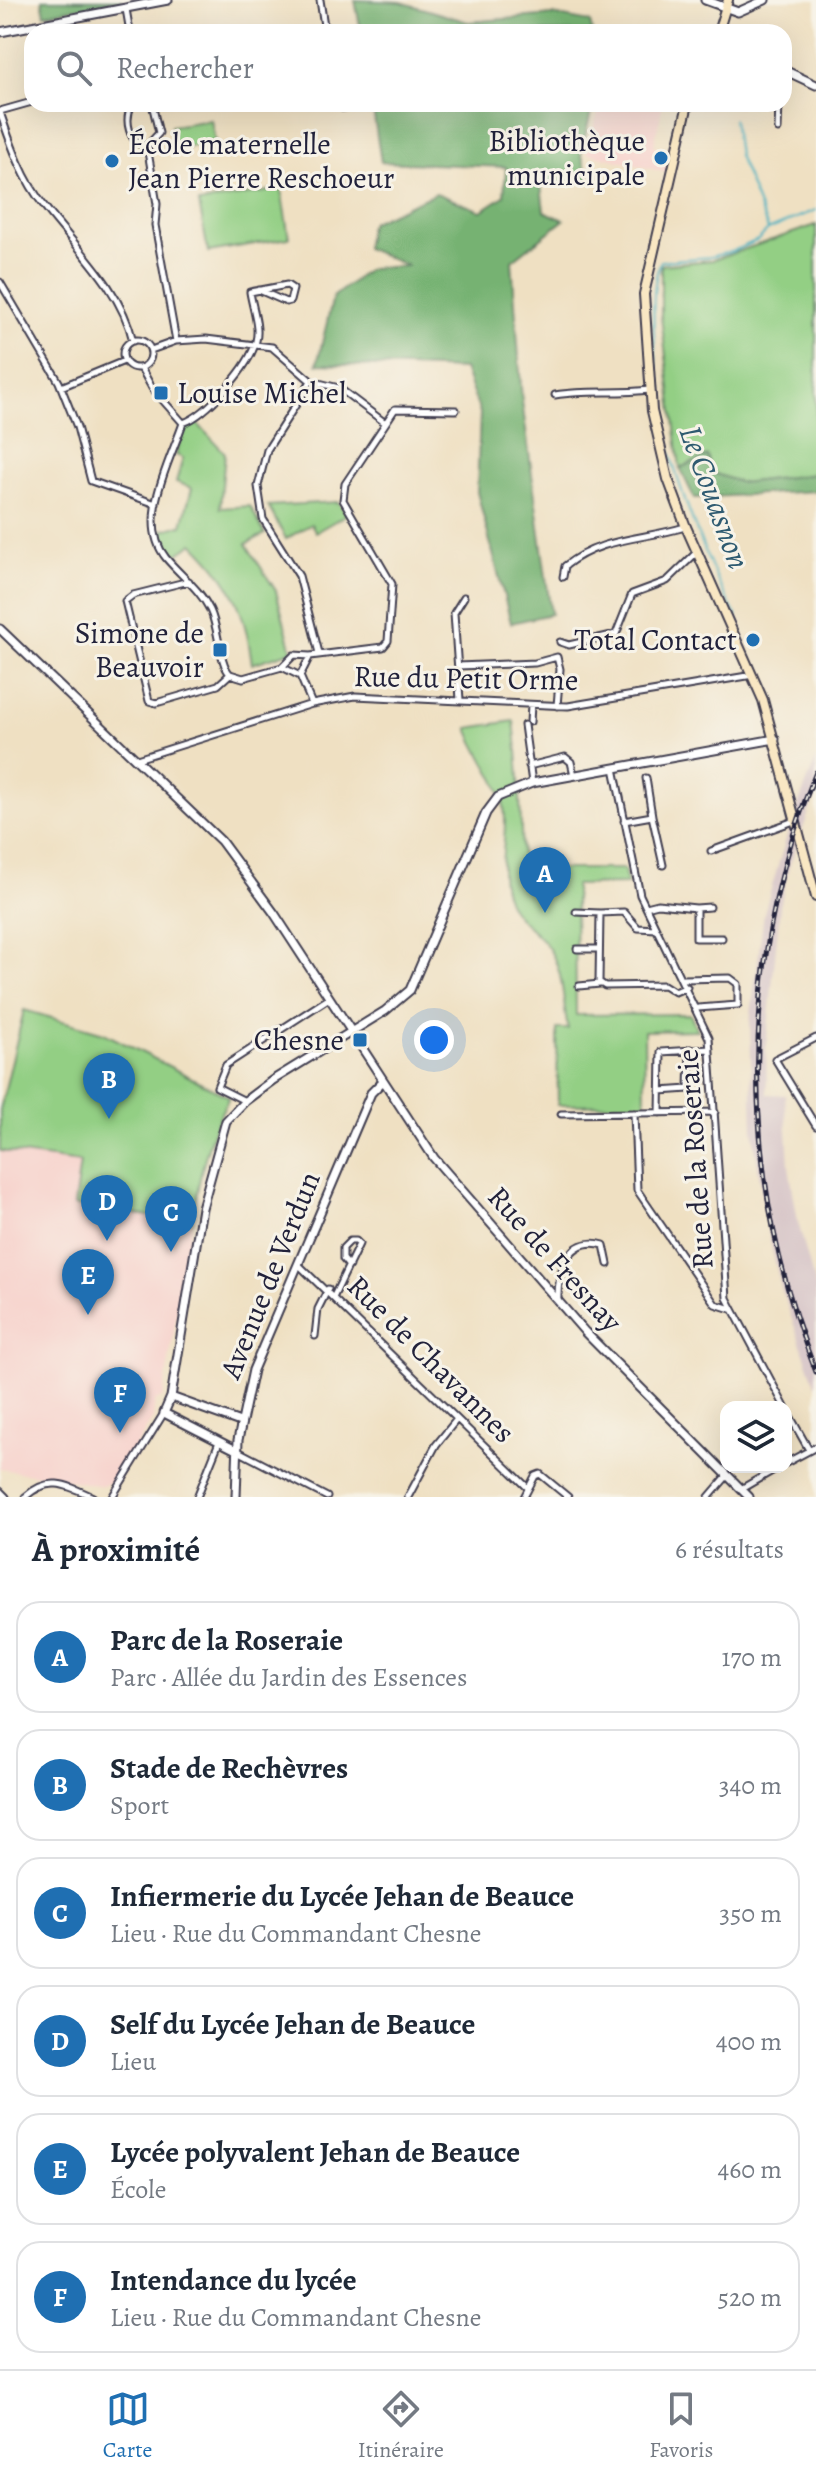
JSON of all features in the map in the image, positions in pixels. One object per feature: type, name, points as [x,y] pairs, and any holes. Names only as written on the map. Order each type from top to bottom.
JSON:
[{"type":"main road","points":[[721,24],[727,4]]},
{"type":"main road","points":[[689,112],[644,294],[650,390],[668,479],[686,527],[754,675],[775,739],[816,897]]},
{"type":"street","points":[[45,24],[168,0]]},
{"type":"street","points":[[320,0],[324,24]]},
{"type":"street","points":[[705,0],[727,4],[738,12],[765,0]]},
{"type":"street","points":[[128,9],[129,24]]},
{"type":"street","points":[[0,32],[24,28]]},
{"type":"street","points":[[792,74],[816,85]]},
{"type":"street","points":[[24,104],[0,112],[1,121],[31,186],[112,292],[133,341]]},
{"type":"street","points":[[130,112],[131,135],[139,144],[147,146]]},
{"type":"street","points":[[147,146],[159,133],[154,112]]},
{"type":"street","points":[[778,129],[779,112]]},
{"type":"street","points":[[147,146],[157,204],[155,225],[176,341]]},
{"type":"street","points":[[0,282],[48,358],[77,427],[91,481],[156,504]]},
{"type":"street","points":[[183,423],[192,420],[228,387],[256,343],[250,292],[259,290],[287,285],[293,289],[290,301],[286,302],[259,290]]},
{"type":"street","points":[[151,350],[176,341],[206,339],[256,343],[286,357],[311,381],[339,388],[384,422]]},
{"type":"street","points":[[133,341],[146,343],[151,350],[149,363],[141,368],[131,367],[124,361],[125,347],[133,341]]},
{"type":"street","points":[[61,387],[124,361]]},
{"type":"street","points":[[141,368],[183,423]]},
{"type":"street","points":[[311,381],[267,450],[258,486],[263,519],[299,576],[319,653]]},
{"type":"street","points":[[555,395],[597,389],[619,394],[650,390]]},
{"type":"street","points":[[183,423],[156,504],[154,528],[158,546],[189,581],[215,620],[223,664],[230,674],[243,678],[282,667],[294,655],[310,656],[383,647],[388,641],[392,584],[348,509],[343,491],[384,422],[400,407],[456,410]]},
{"type":"street","points":[[563,577],[565,566],[595,545],[650,538],[686,527]]},
{"type":"street","points":[[560,642],[569,645],[616,634],[632,594],[667,581],[698,551]]},
{"type":"street","points":[[189,581],[133,595],[125,601],[149,701],[156,703],[218,685],[230,674]]},
{"type":"street","points":[[460,700],[454,613],[464,597]]},
{"type":"street","name":"Rue de Fresnay","points":[[0,629],[221,841],[274,913],[434,1158],[558,1303],[749,1497]]},
{"type":"street","points":[[300,676],[310,656]]},
{"type":"street","points":[[458,666],[507,661],[508,665],[535,663],[557,657],[557,706]]},
{"type":"street","points":[[282,667],[300,676],[312,704]]},
{"type":"street","name":"Rue du Petit Orme","points":[[137,759],[312,704],[355,696],[557,706],[754,675]]},
{"type":"street","points":[[531,705],[527,724],[532,783]]},
{"type":"street","points":[[112,1497],[171,1397],[202,1208],[221,1133],[245,1101],[410,990],[486,813],[498,797],[532,783],[775,739]]},
{"type":"street","points":[[529,766],[565,757],[571,762],[574,775]]},
{"type":"street","name":"Rue de la Roseraie","points":[[614,768],[635,880],[645,907],[698,1008],[710,1049],[731,1309],[781,1401]]},
{"type":"street","points":[[646,778],[663,865]]},
{"type":"street","points":[[624,821],[652,816]]},
{"type":"street","points":[[711,851],[794,821]]},
{"type":"street","points":[[645,907],[658,904],[710,907]]},
{"type":"street","points":[[696,908],[696,938],[722,938]]},
{"type":"street","points":[[576,912],[624,912],[638,928],[656,929]]},
{"type":"street","points":[[600,913],[600,984]]},
{"type":"street","points":[[577,949],[598,949]]},
{"type":"street","points":[[683,979],[730,978],[738,984],[738,1005],[698,1008]]},
{"type":"street","points":[[579,986],[664,985],[675,992],[687,987]]},
{"type":"street","points":[[245,1101],[217,1087],[226,1065],[328,999]]},
{"type":"street","points":[[816,1038],[775,1059],[816,1126]]},
{"type":"street","points":[[660,1091],[689,1089],[690,1049]]},
{"type":"street","points":[[660,1113],[661,1052],[710,1049]]},
{"type":"street","name":"Avenue de Verdun","points":[[236,1497],[240,1422],[253,1370],[371,1093],[382,1082]]},
{"type":"street","points":[[561,1114],[715,1112]]},
{"type":"street","points":[[634,1113],[637,1190],[715,1304],[731,1309]]},
{"type":"street","points":[[334,1296],[349,1266],[359,1244],[356,1241],[350,1241],[343,1248],[343,1259],[349,1266]]},
{"type":"street","points":[[558,1303],[558,1279],[564,1260],[589,1244],[604,1245],[608,1264]]},
{"type":"street","name":"Rue de Chavannes","points":[[299,1265],[328,1289],[528,1488]]},
{"type":"street","points":[[543,1284],[558,1279]]},
{"type":"street","points":[[315,1336],[318,1309],[328,1289]]},
{"type":"street","points":[[171,1397],[240,1422]]},
{"type":"street","points":[[164,1413],[327,1497]]},
{"type":"street","points":[[408,1497],[436,1445],[457,1419]]},
{"type":"street","name":"Rue de la Roseraie","points":[[792,1420],[809,1450]]},
{"type":"street","points":[[197,1497],[219,1442]]},
{"type":"street","points":[[792,1460],[816,1447]]},
{"type":"street","points":[[741,1489],[769,1473]]},
{"type":"street","points":[[524,1497],[540,1474],[568,1497]]},
{"type":"street","points":[[709,1497],[727,1476]]},
{"type":"street","points":[[25,1497],[43,1483],[55,1482],[93,1497]]},
{"type":"street","points":[[0,1491],[6,1497]]},
{"type":"shaded area","points":[[599,112],[661,112],[654,146],[671,151],[668,173],[586,153]]},
{"type":"shaded area","points":[[816,759],[816,793],[789,867],[780,906],[766,1048],[767,1094],[785,1095],[789,1166],[798,1222],[816,1289],[816,1387],[781,1288],[765,1218],[753,1129],[750,1022],[764,913],[789,829]]},
{"type":"shaded area","points":[[0,1151],[80,1162],[75,1206],[192,1222],[163,1397],[155,1402],[153,1418],[117,1478],[103,1486],[0,1469]]},
{"type":"green space","points":[[42,0],[122,0],[45,14]]},
{"type":"green space","points":[[355,0],[401,2],[468,22],[553,15],[590,24],[360,24]]},
{"type":"green space","points":[[373,112],[591,112],[581,153],[590,181],[541,185],[544,211],[564,220],[512,261],[522,401],[551,614],[511,623],[477,492],[480,413],[464,369],[317,364],[333,297],[370,268],[408,266],[365,248],[370,223],[436,193],[481,211],[504,196],[506,167],[381,162]]},
{"type":"green space","points":[[211,120],[215,142],[175,149],[171,126]]},
{"type":"green space","points":[[281,189],[289,238],[208,252],[199,203]]},
{"type":"green space","points":[[816,225],[816,474],[741,483],[713,473],[707,456],[680,468],[661,317],[661,265],[713,260]]},
{"type":"green space","points":[[195,421],[225,453],[220,508],[250,506],[265,534],[246,544],[276,591],[292,651],[252,664],[241,612],[227,584],[193,543],[174,557],[161,531],[182,525],[192,488],[176,482],[183,458],[176,455],[183,429]]},
{"type":"green space","points":[[707,456],[713,473],[741,483],[816,474],[816,491],[694,498],[680,468]]},
{"type":"green space","points":[[338,502],[347,514],[316,532],[311,524],[286,539],[268,506]]},
{"type":"green space","points":[[514,721],[522,869],[624,869],[627,884],[575,885],[576,1015],[690,1014],[697,1030],[644,1031],[645,1104],[558,1105],[557,1029],[568,1029],[560,976],[547,946],[507,899],[502,876],[504,807],[498,786],[468,728]]},
{"type":"green space","points":[[24,1010],[104,1033],[229,1097],[205,1158],[192,1222],[74,1206],[80,1162],[0,1151],[0,1110]]},
{"type":"waterway","name":"Le Couasnon","points":[[733,119],[738,155],[768,229]]},
{"type":"waterway","name":"Le Couasnon","points":[[737,617],[701,541],[667,442],[656,359],[656,278],[661,261],[710,257],[733,251],[758,240],[768,230],[816,210]]},
{"type":"railway","points":[[816,772],[790,846],[772,920],[761,996],[758,1072],[761,1148],[772,1224],[791,1298],[816,1372]]},
{"type":"place","name":"Bibliothèque municipale","points":[[661,158]]},
{"type":"place","name":"École maternelle Jean Pierre Reschoeur","points":[[112,161]]},
{"type":"place","name":"Louise Michel","points":[[161,393]]},
{"type":"place","name":"Total Contact","points":[[753,640]]},
{"type":"place","name":"Simone de Beauvoir","points":[[220,650]]},
{"type":"place","name":"Parc de la Roseraie","points":[[545,913]]},
{"type":"place","name":"Chesne","points":[[360,1040]]},
{"type":"place","name":"Stade de Rechèvres","points":[[109,1119]]},
{"type":"place","name":"Self du Lycée Jehan de Beauce","points":[[107,1241]]},
{"type":"place","name":"Infiermerie du Lycée Jehan de Beauce","points":[[171,1252]]},
{"type":"place","name":"Lycée polyvalent Jehan de Beauce","points":[[88,1315]]},
{"type":"place","name":"Intendance du lycée","points":[[120,1433]]}]
